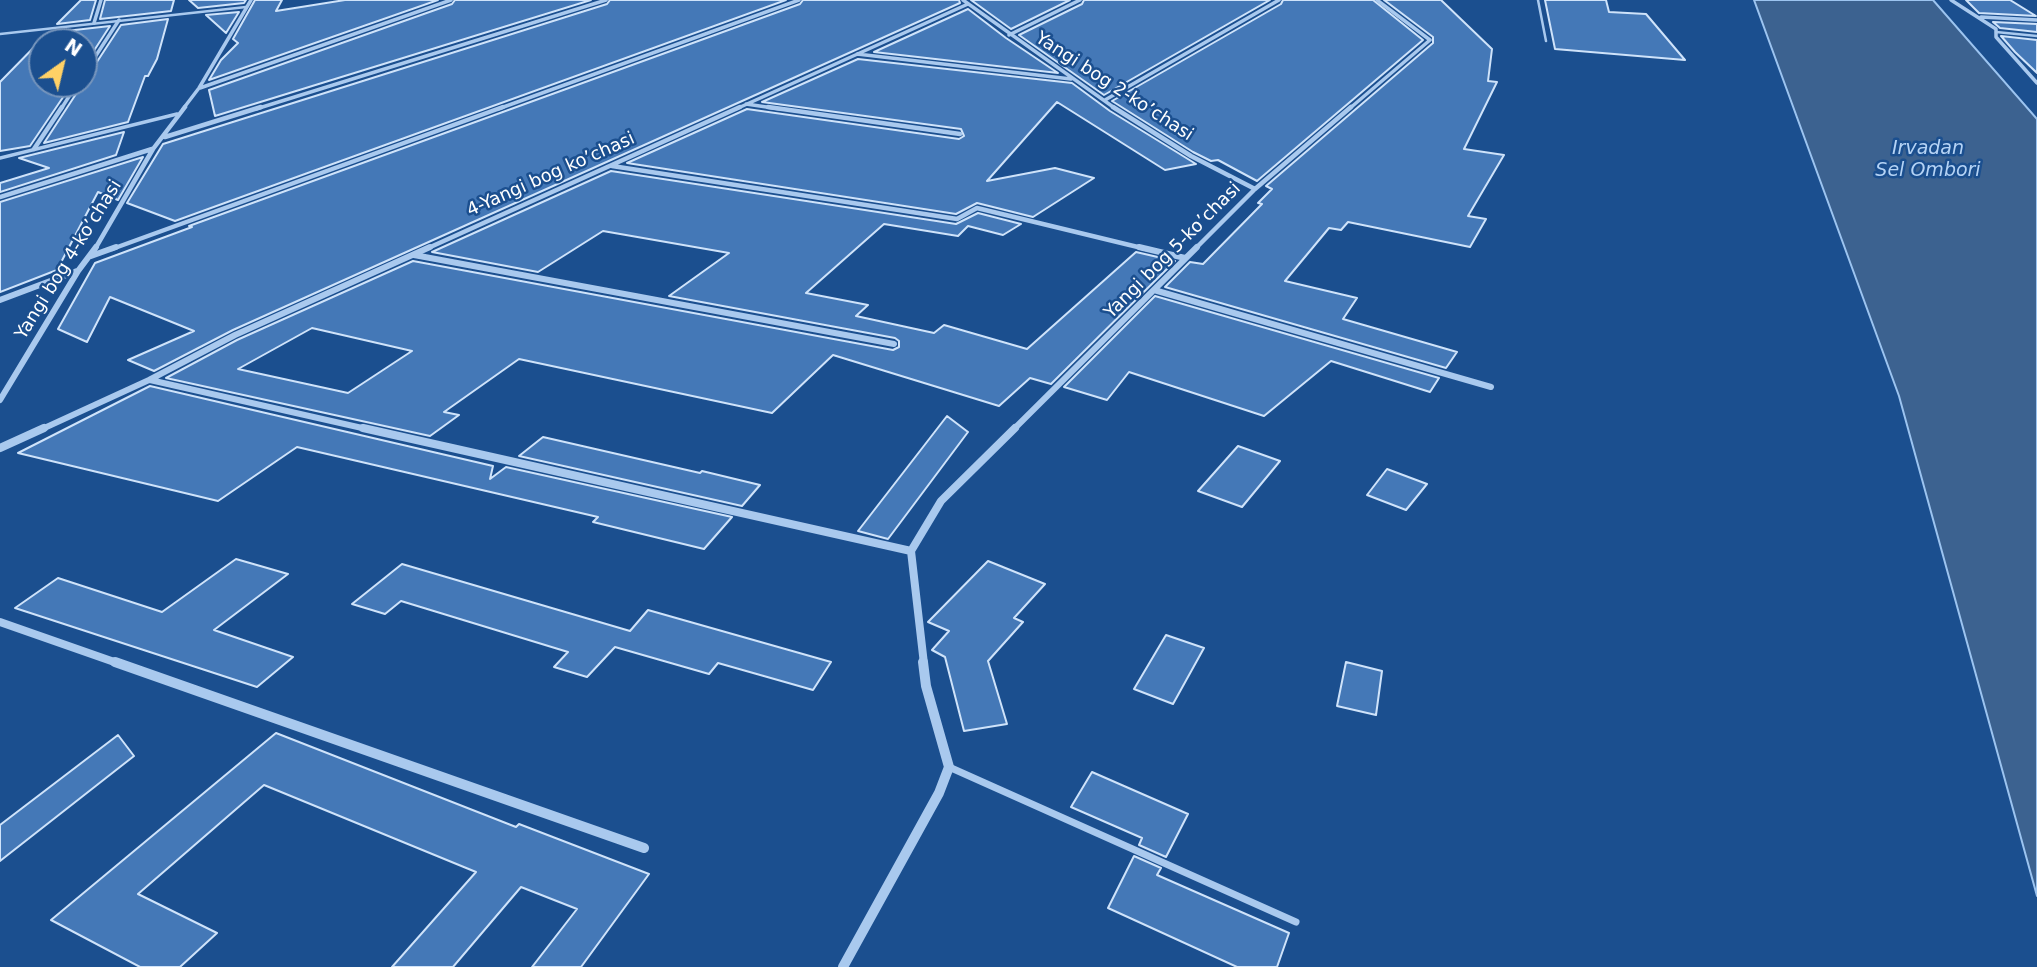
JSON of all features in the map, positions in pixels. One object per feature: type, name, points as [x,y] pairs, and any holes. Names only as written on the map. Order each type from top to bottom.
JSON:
[{"type":"street","points":[[94,23],[101,0]]},
{"type":"street","name":"Yangi bog 4-koʼchasi","points":[[0,400],[78,271],[91,256],[153,149],[199,88],[251,0]]},
{"type":"street","points":[[199,88],[451,0]]},
{"type":"street","points":[[164,137],[606,0]]},
{"type":"street","points":[[91,256],[799,0]]},
{"type":"street","points":[[1009,35],[1080,0]]},
{"type":"street","points":[[1105,100],[1279,0]]},
{"type":"street","name":"Yangi bog 5-koʼchasi","points":[[911,551],[941,501],[1255,189],[1430,40],[1377,0]]},
{"type":"street","points":[[1951,0],[1980,18],[1996,32],[1996,37],[2037,83]]},
{"type":"street","name":"Yangi bog 2-koʼchasi","points":[[966,2],[1009,35],[1105,100],[1213,169],[1255,189]]},
{"type":"street","name":"4-Yangi bog koʼchasi","points":[[0,447],[149,380],[235,335],[966,2]]},
{"type":"street","points":[[1980,18],[2037,19]]},
{"type":"street","points":[[98,52],[119,20]]},
{"type":"street","points":[[856,54],[1074,79]]},
{"type":"street","points":[[34,149],[68,98]]},
{"type":"street","points":[[745,104],[960,134]]},
{"type":"street","points":[[0,197],[153,149]]},
{"type":"street","points":[[611,166],[957,219],[977,208],[1185,258]]},
{"type":"street","points":[[413,255],[894,344]]},
{"type":"street","points":[[0,300],[78,271]]},
{"type":"street","points":[[1154,290],[1491,387]]},
{"type":"street","points":[[149,380],[911,551],[926,686],[949,767],[939,793],[843,967]]},
{"type":"street","points":[[0,622],[644,848]]},
{"type":"lane","points":[[1538,0],[1546,41]]},
{"type":"lane","points":[[0,34],[246,7]]},
{"type":"lane","points":[[1996,32],[2037,36]]},
{"type":"lane","points":[[0,158],[177,114]]},
{"type":"lane","points":[[949,767],[1296,922]]},
{"type":"water","name":"Irvadan Sel Ombori","points":[[1754,0],[1933,0],[2037,119],[2037,896],[1899,396]]},
{"type":"building","points":[[81,0],[96,0],[90,20],[57,24]]},
{"type":"building","points":[[105,0],[174,0],[171,11],[100,19]]},
{"type":"building","points":[[189,0],[246,0],[244,3],[198,8]]},
{"type":"building","points":[[255,0],[282,0],[276,11],[345,0],[438,0],[209,80],[221,60],[238,43],[233,39]]},
{"type":"building","points":[[455,0],[591,0],[215,116],[209,90],[452,4]]},
{"type":"building","points":[[610,0],[786,0],[175,221],[127,203],[163,144],[607,4]]},
{"type":"building","points":[[803,0],[959,0],[960,3],[233,330],[154,371],[128,360],[194,331],[110,297],[87,342],[58,329],[95,263],[192,227],[189,226],[800,4]]},
{"type":"building","points":[[971,0],[1070,0],[1011,29]]},
{"type":"building","points":[[1084,0],[1270,0],[1104,95],[1019,35],[1082,4]]},
{"type":"building","points":[[1283,0],[1373,0],[1423,40],[1257,181],[1218,160],[1211,161],[1193,152],[1112,101],[1281,4]]},
{"type":"building","points":[[1384,0],[1441,0],[1492,49],[1488,81],[1497,82],[1464,149],[1504,155],[1468,216],[1486,219],[1470,247],[1348,222],[1341,230],[1329,228],[1285,281],[1357,298],[1343,319],[1457,352],[1446,368],[1165,287],[1190,262],[1203,264],[1262,204],[1258,203],[1272,189],[1266,186],[1433,43],[1433,37]]},
{"type":"building","points":[[1545,0],[1606,0],[1609,12],[1646,14],[1685,60],[1555,49]]},
{"type":"building","points":[[1966,0],[2010,0],[2036,16],[1979,13]]},
{"type":"building","points":[[968,9],[1006,38],[1058,73],[874,52]]},
{"type":"building","points":[[239,12],[226,33],[206,15]]},
{"type":"building","points":[[168,19],[157,59],[148,76],[145,76],[128,122],[44,143],[73,98],[98,98],[98,60],[121,25]]},
{"type":"building","points":[[1993,22],[2037,24],[2037,32],[2000,28]]},
{"type":"building","points":[[110,26],[98,44],[98,28],[92,28]]},
{"type":"building","points":[[2001,36],[2037,40],[2037,73],[2015,52]]},
{"type":"building","points":[[28,53],[28,98],[63,98],[30,146],[0,151],[0,82]]},
{"type":"building","points":[[858,59],[1072,83],[1110,111],[1196,164],[1165,170],[1057,102],[987,181],[1055,168],[1094,178],[1033,217],[977,203],[956,214],[627,163],[747,109],[959,139],[964,136],[961,129],[762,102]]},
{"type":"building","points":[[124,132],[116,155],[0,192],[0,183],[49,168],[19,158]]},
{"type":"building","points":[[143,157],[118,200],[98,192],[57,270],[0,292],[0,202]]},
{"type":"building","points":[[611,171],[956,224],[978,213],[1021,224],[1003,235],[968,226],[958,236],[884,224],[806,293],[868,305],[856,316],[934,333],[944,325],[1027,349],[1136,252],[1175,261],[1051,384],[1030,378],[999,406],[833,355],[772,413],[519,359],[444,412],[459,415],[430,436],[166,378],[237,340],[413,261],[893,350],[899,347],[899,341],[895,338],[669,296],[729,253],[603,231],[538,272],[432,252]],"holes":[[[312,328],[412,351],[348,393],[238,369]]]},
{"type":"building","points":[[1155,296],[1439,378],[1430,392],[1331,361],[1264,416],[1129,372],[1107,400],[1064,387]]},
{"type":"building","points":[[150,386],[493,466],[490,479],[506,467],[732,517],[704,549],[593,522],[598,517],[297,447],[218,501],[18,453]]},
{"type":"building","points":[[947,416],[968,432],[888,539],[858,531]]},
{"type":"building","points":[[543,437],[760,485],[742,506],[519,456]]},
{"type":"building","points":[[1238,446],[1280,461],[1242,507],[1198,491]]},
{"type":"building","points":[[1387,469],[1427,484],[1406,510],[1367,495]]},
{"type":"building","points":[[236,559],[288,574],[214,630],[293,657],[257,687],[15,608],[58,578],[162,612]]},
{"type":"building","points":[[988,561],[1045,584],[1014,618],[1023,622],[988,661],[1007,724],[964,731],[945,657],[932,650],[949,631],[928,622]]},
{"type":"building","points":[[402,564],[630,631],[648,610],[831,662],[813,690],[718,663],[709,674],[615,647],[587,677],[554,667],[568,652],[401,601],[385,614],[352,604]]},
{"type":"building","points":[[1166,635],[1204,648],[1173,704],[1134,689]]},
{"type":"building","points":[[1346,662],[1382,671],[1376,715],[1337,706]]},
{"type":"building","points":[[276,733],[516,827],[519,824],[649,874],[581,967],[532,967],[577,909],[521,887],[453,967],[392,967],[476,872],[264,785],[138,894],[217,933],[180,967],[140,967],[51,920]]},
{"type":"building","points":[[118,735],[134,756],[0,861],[0,825]]},
{"type":"building","points":[[1092,772],[1188,814],[1166,857],[1139,845],[1142,838],[1071,807]]},
{"type":"building","points":[[1134,856],[1161,868],[1157,875],[1289,933],[1277,967],[1237,967],[1108,908]]}]
